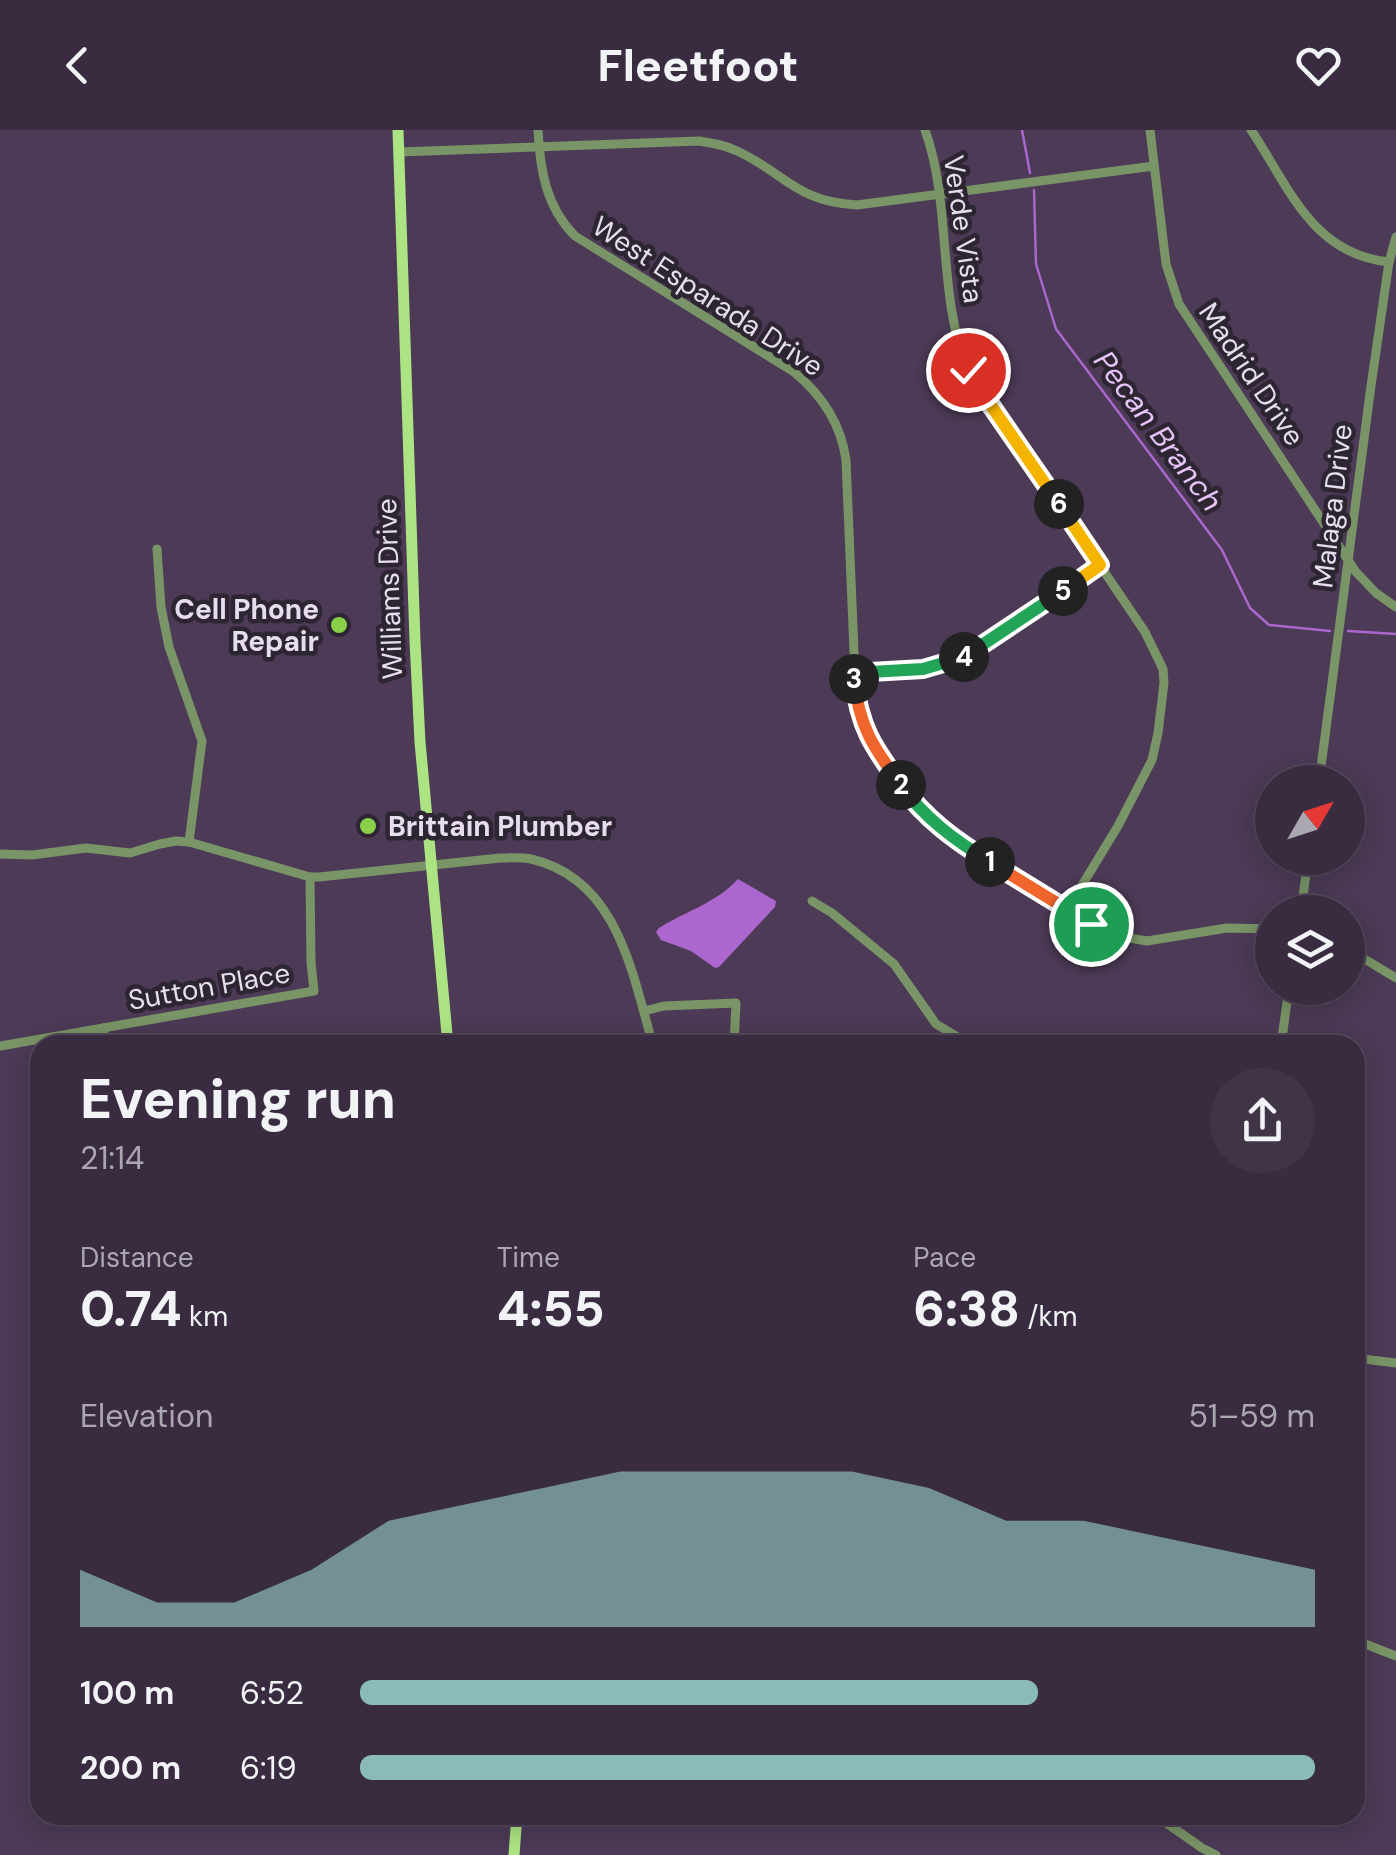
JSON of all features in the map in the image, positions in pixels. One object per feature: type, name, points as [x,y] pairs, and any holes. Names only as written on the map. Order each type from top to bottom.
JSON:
[{"type":"main road","name":"Williams Drive","points":[[398,130],[420,742],[447,1035]]},
{"type":"main road","points":[[514,1855],[516,1825]]},
{"type":"street","name":"West Esparada Drive","points":[[538,130],[548,195],[558,216],[575,236],[794,372],[815,391],[831,414],[842,438],[846,460],[853,673],[858,711],[871,744],[919,810],[968,848],[1112,935],[1155,940],[1227,928],[1255,929]]},
{"type":"street","name":"Verde Vista","points":[[926,130],[934,158],[956,331],[963,358],[975,382],[1145,632],[1163,669],[1156,747],[1147,774],[1067,910]]},
{"type":"street","name":"Madrid Drive","points":[[1150,130],[1166,264],[1179,304],[1348,559],[1366,584],[1396,607]]},
{"type":"street","points":[[1252,130],[1314,227],[1346,249],[1389,262]]},
{"type":"street","points":[[399,152],[539,147],[674,136],[725,146],[748,156],[800,191],[830,202],[858,205],[1154,166]]},
{"type":"street","name":"Malaga Drive","points":[[1321,765],[1389,262],[1396,237]]},
{"type":"street","points":[[157,549],[169,648],[202,741],[190,842]]},
{"type":"street","points":[[853,673],[923,669],[964,656],[1100,565]]},
{"type":"street","points":[[0,854],[42,855],[86,848],[130,853],[176,840],[310,877],[528,858],[571,878],[595,898],[613,922],[624,944],[650,1035]]},
{"type":"street","name":"Sutton Place","points":[[63,1035],[314,991],[310,877]]},
{"type":"street","points":[[812,901],[894,964],[936,1024],[954,1035]]},
{"type":"street","points":[[1365,959],[1396,978]]},
{"type":"street","points":[[644,1011],[664,1006],[736,1003],[734,1035]]},
{"type":"street","points":[[1283,1035],[1288,1005]]},
{"type":"street","points":[[103,1028],[104,1035]]},
{"type":"street","name":"Sutton Place","points":[[0,1046],[30,1041]]},
{"type":"street","points":[[1365,1359],[1396,1363]]},
{"type":"street","points":[[1365,1644],[1396,1656]]},
{"type":"street","points":[[1169,1825],[1216,1855]]},
{"type":"shaded area","points":[[738,879],[776,901],[775,907],[719,967],[661,940],[656,932],[659,928],[710,901]]},
{"type":"waterway","name":"Pecan Branch","points":[[1022,130],[1030,173]]},
{"type":"waterway","name":"Pecan Branch","points":[[1034,190],[1036,264],[1056,329],[1222,550],[1250,608],[1269,625],[1330,631]]},
{"type":"waterway","name":"Pecan Branch","points":[[1348,631],[1396,634]]},
{"type":"place","name":"Cell Phone Repair","points":[[339,625]]},
{"type":"place","name":"Brittain Plumber","points":[[368,826]]},
{"type":"route","points":[[968,370],[1100,565],[977,650],[951,662],[923,669],[853,673],[858,711],[871,744],[919,810],[968,848],[1091,924]]}]
